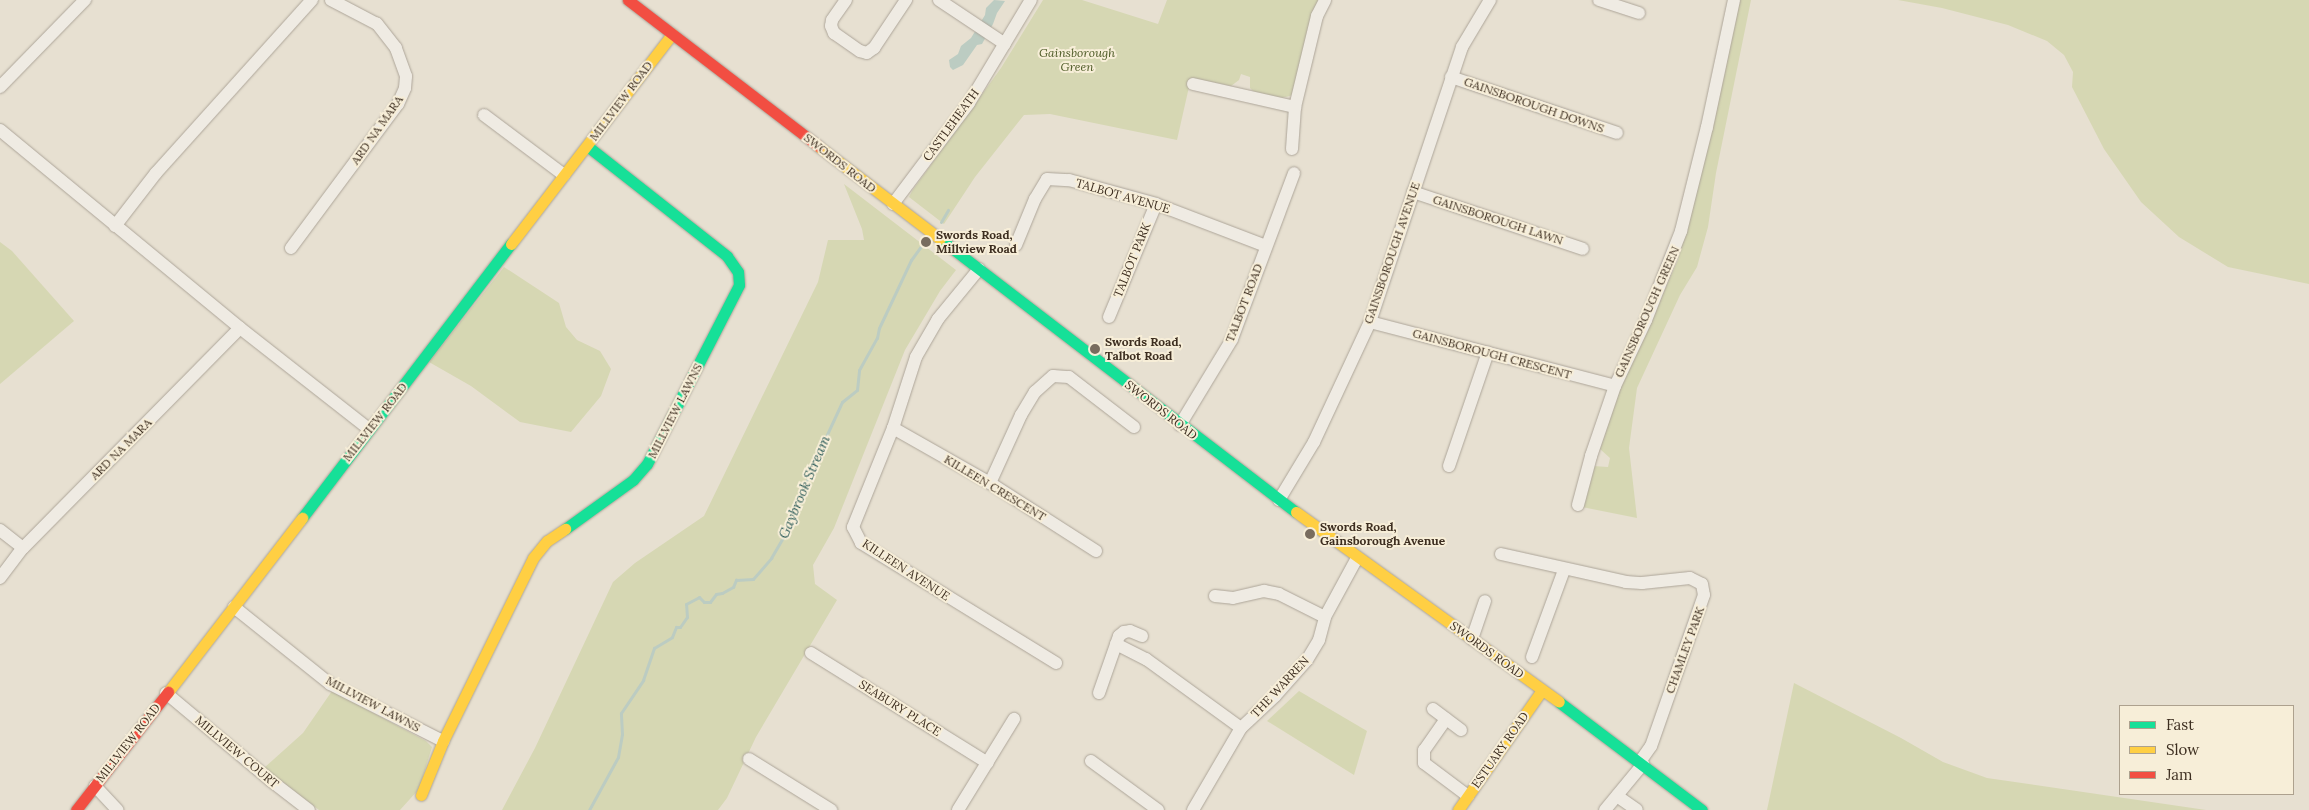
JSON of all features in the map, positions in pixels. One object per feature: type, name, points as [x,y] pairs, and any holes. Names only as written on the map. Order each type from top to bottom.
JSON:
[{"type":"street","points":[[0,87],[85,0]]},
{"type":"street","points":[[115,226],[156,173],[312,0]]},
{"type":"street","name":"ARD NA MARA","points":[[291,248],[398,104],[405,88],[406,76],[396,48],[377,24],[331,0]]},
{"type":"street","name":"SWORDS ROAD","points":[[628,0],[1279,500],[1642,763],[1701,810]]},
{"type":"street","points":[[846,0],[832,20],[831,26],[834,32],[860,51],[867,53],[874,48],[906,0]]},
{"type":"street","points":[[938,0],[1005,44]]},
{"type":"street","name":"CASTLEHEATH","points":[[893,204],[969,102],[1032,0]]},
{"type":"street","points":[[1292,149],[1295,108],[1317,16],[1325,0]]},
{"type":"street","name":"GAINSBOROUGH AVENUE","points":[[1279,500],[1314,442],[1370,322],[1462,47],[1490,0]]},
{"type":"street","points":[[1599,0],[1639,13]]},
{"type":"street","name":"GAINSBOROUGH GREEN","points":[[1578,506],[1591,456],[1615,386],[1646,320],[1681,231],[1707,127],[1734,0]]},
{"type":"street","name":"MILLVIEW ROAD","points":[[76,810],[234,607],[672,34]]},
{"type":"street","name":"GAINSBOROUGH DOWNS","points":[[1451,77],[1617,133]]},
{"type":"street","points":[[1193,84],[1295,108]]},
{"type":"street","points":[[484,115],[564,175]]},
{"type":"street","points":[[0,130],[240,328],[369,429]]},
{"type":"street","name":"MILLVIEW LAWNS","points":[[421,795],[443,741],[533,558],[547,540],[633,480],[647,464],[739,285],[738,272],[727,256],[586,146]]},
{"type":"street","name":"TALBOT ROAD","points":[[1180,425],[1232,339],[1294,173]]},
{"type":"street","name":"TALBOT AVENUE","points":[[1016,245],[1035,200],[1048,179],[1069,180],[1156,204],[1266,246]]},
{"type":"street","name":"GAINSBOROUGH LAWN","points":[[1413,192],[1583,249]]},
{"type":"street","name":"TALBOT PARK","points":[[1109,317],[1156,204]]},
{"type":"street","points":[[893,428],[916,357],[927,336],[938,319],[979,269]]},
{"type":"street","name":"GAINSBOROUGH CRESCENT","points":[[1370,322],[1615,386]]},
{"type":"street","name":"ARD NA MARA","points":[[0,578],[23,548],[240,328]]},
{"type":"street","points":[[1450,466],[1488,352]]},
{"type":"street","points":[[990,483],[1021,415],[1035,392],[1053,376],[1069,377],[1134,427]]},
{"type":"street","name":"KILLEEN CRESCENT","points":[[893,428],[990,483],[1096,551]]},
{"type":"street","name":"KILLEEN AVENUE","points":[[893,428],[856,516],[853,527],[856,536],[861,543],[1056,663]]},
{"type":"street","points":[[0,530],[23,548]]},
{"type":"street","name":"CHAMLEY PARK","points":[[1501,554],[1564,570],[1626,582],[1642,583],[1690,578],[1702,584],[1704,595],[1701,604],[1651,746],[1642,763]]},
{"type":"street","name":"THE WARREN","points":[[1193,810],[1241,728],[1275,696],[1307,660],[1318,640],[1325,617],[1358,558]]},
{"type":"street","points":[[1532,657],[1564,570]]},
{"type":"street","points":[[1215,596],[1233,598],[1264,591],[1280,594],[1325,617]]},
{"type":"street","points":[[1472,639],[1485,601]]},
{"type":"street","name":"MILLVIEW LAWNS","points":[[234,607],[330,684],[443,741]]},
{"type":"street","points":[[1099,693],[1116,644],[1124,632],[1142,636]]},
{"type":"street","points":[[1116,644],[1146,659],[1241,728]]},
{"type":"street","name":"SEABURY PLACE","points":[[811,653],[988,764]]},
{"type":"street","name":"ESTUARY ROAD","points":[[1458,810],[1542,690]]},
{"type":"street","name":"MILLVIEW COURT","points":[[166,694],[309,810]]},
{"type":"street","points":[[1433,709],[1461,730]]},
{"type":"street","points":[[958,810],[1014,719]]},
{"type":"street","points":[[1446,719],[1424,750],[1424,763],[1468,796]]},
{"type":"street","points":[[749,759],[831,810]]},
{"type":"street","points":[[1091,761],[1158,810]]},
{"type":"street","points":[[1605,810],[1642,763]]},
{"type":"street","points":[[95,786],[117,810]]},
{"type":"street","points":[[1617,796],[1636,810]]},
{"type":"green space","name":"Gainsborough Green","points":[[1043,0],[1082,0],[1158,24],[1167,0],[1319,0],[1294,93],[1290,96],[1281,98],[1255,93],[1250,88],[1250,77],[1241,74],[1239,80],[1231,86],[1191,78],[1177,140],[1050,114],[1024,115],[975,177],[944,224],[909,197],[1001,68]]},
{"type":"green space","points":[[1740,0],[1751,0],[1716,173],[1708,227],[1697,267],[1680,295],[1637,388],[1629,448],[1637,518],[1582,507],[1593,466],[1608,467],[1610,458],[1600,449],[1616,399],[1678,260],[1711,135]]},
{"type":"green space","points":[[1898,0],[2309,0],[2309,284],[2228,267],[2179,237],[2141,202],[2104,149],[2072,87],[2073,72],[2064,55],[2047,41],[2008,25],[1942,8]]},
{"type":"green space","points":[[844,184],[956,270],[940,291],[905,350],[834,528],[813,565],[815,584],[837,600],[756,737],[727,798],[718,810],[502,810],[535,748],[613,582],[635,563],[704,516],[818,282],[828,240],[864,240],[862,229]]},
{"type":"green space","points":[[0,242],[12,251],[74,321],[0,384]]},
{"type":"green space","points":[[504,267],[559,303],[566,327],[577,340],[600,351],[611,369],[601,396],[571,432],[520,422],[471,386],[429,362]]},
{"type":"green space","points":[[1794,683],[1901,738],[1943,762],[1987,778],[2206,810],[1767,810]]},
{"type":"green space","points":[[332,691],[426,741],[432,747],[419,789],[400,810],[319,810],[264,768],[303,733]]},
{"type":"green space","points":[[1299,691],[1367,731],[1354,775],[1267,721]]},
{"type":"shaded area","points":[[994,0],[1005,1],[982,44],[977,45],[963,65],[953,70],[950,67],[949,60],[958,54],[961,46],[971,38],[985,15],[986,8]]},
{"type":"waterway","name":"Gaybrook Stream","points":[[941,222],[948,210]]},
{"type":"waterway","name":"Gaybrook Stream","points":[[589,810],[618,757],[622,734],[621,713],[643,680],[654,648],[672,637],[676,627],[680,627],[687,617],[686,604],[699,597],[704,602],[710,602],[716,594],[733,587],[736,580],[753,579],[771,558],[792,522],[811,469],[842,402],[857,390],[859,370],[877,338],[879,328],[911,260],[922,245]]},
{"type":"traffic: fast","points":[[565,529],[633,480],[647,464],[739,285],[738,272],[727,256],[587,146]]},
{"type":"traffic: fast","points":[[940,239],[1296,512]]},
{"type":"traffic: fast","points":[[302,518],[511,244]]},
{"type":"traffic: fast","points":[[1559,702],[1702,810]]},
{"type":"traffic: slow","points":[[511,244],[672,34]]},
{"type":"traffic: slow","points":[[818,146],[940,239]]},
{"type":"traffic: slow","points":[[1296,512],[1559,702]]},
{"type":"traffic: slow","points":[[168,692],[302,518]]},
{"type":"traffic: slow","points":[[421,795],[443,741],[533,558],[547,541],[565,529]]},
{"type":"traffic: slow","points":[[1458,810],[1542,690]]},
{"type":"traffic: jam","points":[[628,0],[818,146]]},
{"type":"traffic: jam","points":[[76,810],[168,692]]},
{"type":"place","name":"Swords Road, Millview Road","points":[[926,242]]},
{"type":"place","name":"Swords Road, Talbot Road","points":[[1095,349]]},
{"type":"place","name":"Swords Road, Gainsborough Avenue","points":[[1310,534]]}]
